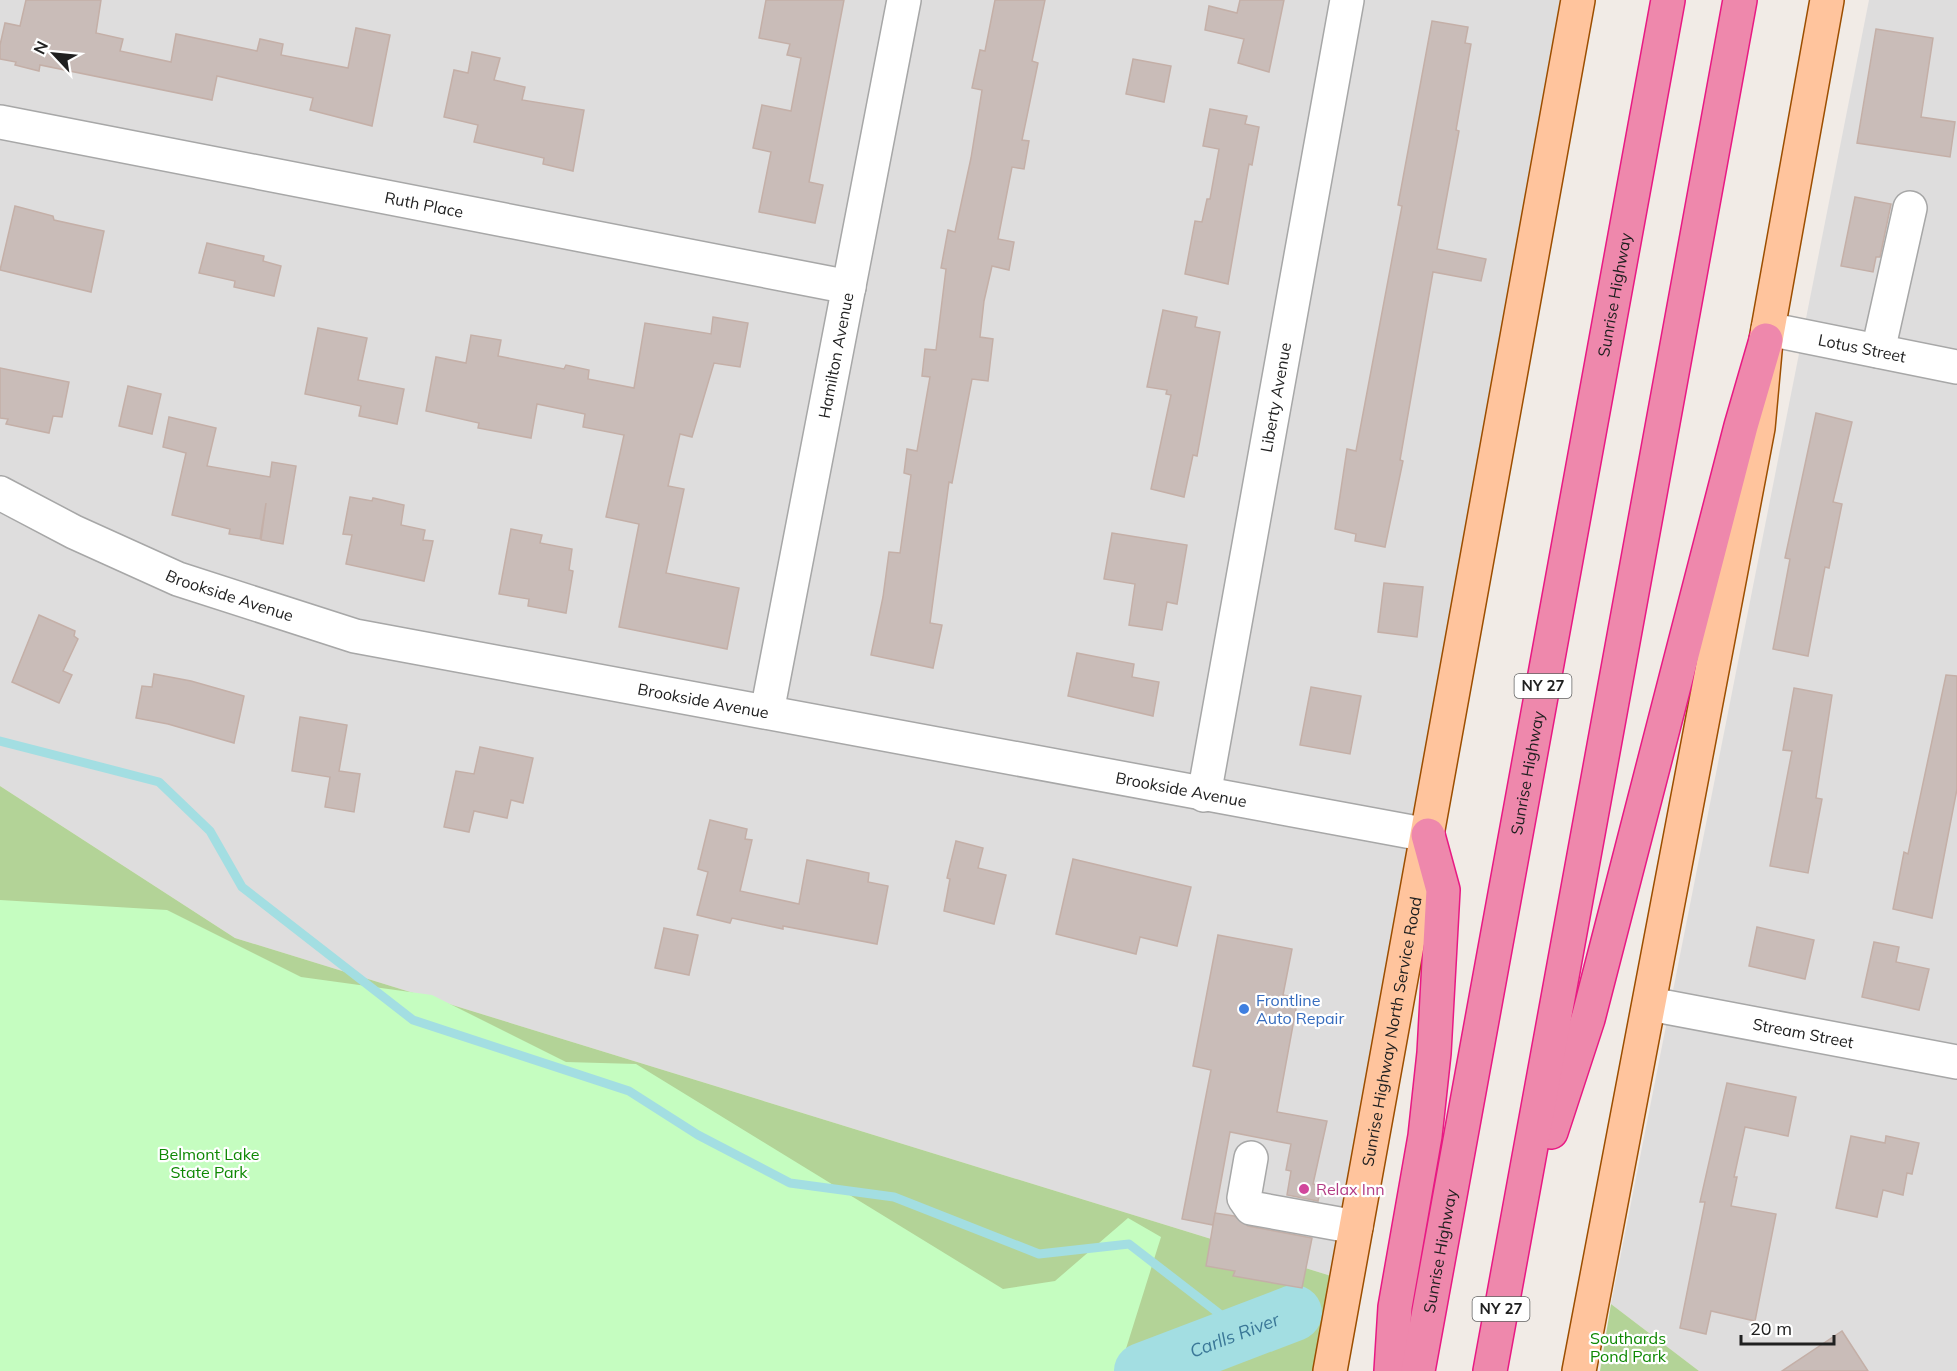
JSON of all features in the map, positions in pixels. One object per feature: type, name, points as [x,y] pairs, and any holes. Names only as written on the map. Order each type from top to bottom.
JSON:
[{"type":"highway","name":"Sunrise Highway","points":[[1418,1371],[1668,0]]},
{"type":"highway","name":"NY 27","points":[[1490,1371],[1740,0]]},
{"type":"highway","points":[[1513,1248],[1588,1019],[1741,426],[1767,334]]},
{"type":"highway","points":[[1392,1371],[1395,1308],[1425,1136],[1434,1053],[1443,890],[1428,835]]},
{"type":"main road","points":[[1428,835],[1578,0]]},
{"type":"main road","points":[[1580,1371],[1758,429],[1767,334],[1827,0]]},
{"type":"main road","name":"Sunrise Highway North Service Road","points":[[1330,1371],[1428,835]]},
{"type":"street","name":"Hamilton Avenue","points":[[767,712],[904,0]]},
{"type":"street","name":"Liberty Avenue","points":[[1203,795],[1347,0]]},
{"type":"street","name":"Ruth Place","points":[[0,122],[849,287]]},
{"type":"street","points":[[1878,351],[1910,208]]},
{"type":"street","name":"Lotus Street","points":[[1767,334],[1878,351],[1957,368]]},
{"type":"street","name":"Brookside Avenue","points":[[0,493],[74,532],[178,579],[355,636],[1428,835]]},
{"type":"street","name":"Stream Street","points":[[1650,1004],[1957,1062]]},
{"type":"street","points":[[1251,1158],[1244,1198],[1251,1208],[1356,1227]]},
{"type":"shaded area","points":[[0,0],[1578,0],[1341,1279],[235,938],[0,786]]},
{"type":"shaded area","points":[[1869,0],[1957,0],[1957,1371],[1699,1371],[1611,1304]]},
{"type":"green space","name":"Belmont Lake State Park","points":[[0,786],[235,938],[1341,1279],[1321,1371],[0,1371]]},
{"type":"green space","name":"Belmont Lake State Park","points":[[0,900],[167,910],[301,977],[432,995],[566,1062],[636,1064],[1003,1289],[1055,1281],[1128,1218],[1161,1237],[1119,1371],[0,1371]]},
{"type":"green space","name":"Southards Pond Park","points":[[1611,1304],[1699,1371],[1600,1371]]},
{"type":"building","points":[[26,0],[101,0],[96,33],[123,39],[120,51],[171,62],[176,34],[257,51],[260,39],[283,44],[281,55],[348,68],[356,28],[390,35],[372,126],[310,110],[313,98],[217,76],[212,100],[40,65],[39,71],[15,65],[16,62],[0,59],[0,45],[5,23],[20,26]]},
{"type":"building","points":[[766,0],[844,0],[809,182],[823,185],[815,223],[759,212],[771,152],[753,148],[762,105],[791,111],[801,58],[787,55],[790,44],[759,38]]},
{"type":"building","points":[[995,0],[1045,0],[1032,61],[1038,63],[1022,140],[1029,141],[1024,169],[1012,167],[998,239],[1014,242],[1009,270],[992,266],[984,301],[980,337],[993,339],[988,381],[972,379],[952,483],[949,482],[930,623],[942,625],[933,668],[871,655],[883,597],[889,552],[900,553],[911,475],[904,473],[907,449],[917,451],[930,377],[922,376],[925,349],[936,350],[946,269],[941,268],[948,230],[955,232],[971,158],[982,90],[972,88],[980,50],[985,51]]},
{"type":"building","points":[[1240,0],[1284,0],[1269,72],[1238,63],[1244,39],[1205,30],[1209,6],[1237,13]]},
{"type":"building","points":[[1432,21],[1468,27],[1465,43],[1471,44],[1456,130],[1459,131],[1437,249],[1486,259],[1481,281],[1433,272],[1400,460],[1403,461],[1385,547],[1355,541],[1356,534],[1335,529],[1347,449],[1356,451],[1402,206],[1398,205]]},
{"type":"building","points":[[1876,29],[1933,38],[1921,117],[1955,122],[1950,157],[1857,143]]},
{"type":"building","points":[[472,52],[500,58],[494,80],[525,87],[522,100],[584,110],[573,171],[543,164],[544,158],[474,142],[478,125],[444,117],[454,70],[468,73]]},
{"type":"building","points":[[1133,59],[1171,66],[1164,102],[1126,94]]},
{"type":"building","points":[[1210,109],[1247,116],[1245,124],[1259,127],[1252,165],[1249,164],[1228,284],[1185,274],[1195,221],[1202,222],[1207,199],[1210,199],[1219,149],[1203,146]]},
{"type":"building","points":[[1855,197],[1891,204],[1880,257],[1876,257],[1873,272],[1841,266]]},
{"type":"building","points":[[15,206],[53,216],[54,220],[104,231],[91,292],[0,270]]},
{"type":"building","points":[[207,243],[264,256],[263,261],[281,266],[274,296],[234,287],[235,281],[199,273]]},
{"type":"building","points":[[1163,310],[1197,317],[1195,327],[1220,332],[1197,456],[1193,455],[1184,497],[1151,489],[1171,395],[1166,394],[1167,390],[1147,387]]},
{"type":"building","points":[[713,317],[748,323],[740,367],[714,363],[692,437],[680,434],[668,486],[684,489],[666,573],[739,588],[727,649],[619,627],[639,524],[606,517],[624,435],[583,427],[585,414],[537,404],[531,438],[478,428],[479,423],[426,411],[436,357],[466,363],[471,335],[501,340],[498,356],[564,369],[566,365],[589,370],[588,379],[634,388],[645,323],[711,334]]},
{"type":"building","points":[[318,328],[367,338],[358,380],[404,389],[397,424],[359,416],[361,406],[305,394]]},
{"type":"building","points":[[0,368],[69,382],[62,417],[53,416],[49,433],[6,424],[8,419],[0,418]]},
{"type":"building","points":[[128,386],[161,394],[152,434],[119,426]]},
{"type":"building","points":[[1816,413],[1852,422],[1833,502],[1842,504],[1829,568],[1825,567],[1808,656],[1773,649],[1790,559],[1785,558]]},
{"type":"building","points":[[169,417],[216,428],[207,466],[270,477],[272,462],[296,466],[283,544],[261,540],[266,503],[260,539],[229,534],[230,529],[172,515],[186,453],[163,447]]},
{"type":"building","points":[[350,497],[372,501],[373,498],[404,505],[401,525],[425,530],[423,540],[433,541],[424,581],[346,564],[352,535],[343,534]]},
{"type":"building","points":[[511,529],[542,535],[540,543],[572,549],[569,570],[573,571],[566,613],[528,606],[529,599],[499,594]]},
{"type":"building","points":[[1112,533],[1187,545],[1177,604],[1167,602],[1162,630],[1129,625],[1135,584],[1104,579]]},
{"type":"building","points":[[1384,583],[1423,587],[1417,637],[1378,632]]},
{"type":"building","points":[[39,615],[75,631],[74,636],[78,639],[63,671],[72,675],[59,703],[12,682]]},
{"type":"building","points":[[1077,653],[1134,664],[1132,677],[1159,682],[1153,716],[1068,696]]},
{"type":"building","points":[[154,674],[191,681],[244,696],[234,743],[168,724],[136,718],[142,686],[152,687]]},
{"type":"building","points":[[1946,675],[1957,676],[1957,789],[1932,918],[1893,909],[1904,852],[1908,854]]},
{"type":"building","points":[[1311,687],[1361,696],[1350,754],[1300,745]]},
{"type":"building","points":[[1794,688],[1832,695],[1816,798],[1822,799],[1808,873],[1770,866],[1792,751],[1783,750]]},
{"type":"building","points":[[300,717],[347,725],[339,771],[360,774],[354,812],[325,807],[330,777],[292,771]]},
{"type":"building","points":[[480,747],[533,758],[523,803],[511,800],[507,818],[474,811],[469,832],[444,827],[456,771],[474,774]]},
{"type":"building","points":[[710,820],[747,829],[745,839],[752,840],[740,891],[799,904],[807,860],[869,873],[868,882],[888,886],[877,944],[783,926],[783,929],[732,918],[730,923],[697,915],[708,872],[698,869]]},
{"type":"building","points":[[956,841],[983,848],[978,868],[1006,875],[994,924],[944,911],[950,879],[947,878]]},
{"type":"building","points":[[1073,859],[1191,887],[1177,946],[1140,937],[1136,954],[1056,934]]},
{"type":"building","points":[[1757,927],[1814,940],[1805,979],[1749,966]]},
{"type":"building","points":[[664,928],[698,935],[689,975],[655,968]]},
{"type":"building","points":[[1218,935],[1292,949],[1283,995],[1298,998],[1277,1112],[1327,1121],[1313,1184],[1321,1186],[1318,1201],[1287,1195],[1291,1171],[1286,1170],[1291,1144],[1230,1132],[1213,1225],[1182,1219],[1211,1070],[1193,1066]]},
{"type":"building","points":[[1874,942],[1899,947],[1896,962],[1929,969],[1919,1010],[1862,997]]},
{"type":"building","points":[[1727,1083],[1796,1097],[1788,1136],[1745,1127],[1734,1177],[1737,1177],[1731,1206],[1776,1214],[1755,1321],[1711,1311],[1706,1334],[1680,1328],[1705,1202],[1700,1202]]},
{"type":"building","points":[[1851,1136],[1885,1143],[1886,1136],[1919,1143],[1912,1174],[1907,1173],[1903,1195],[1883,1190],[1877,1217],[1836,1208]]},
{"type":"building","points":[[1215,1213],[1234,1216],[1248,1226],[1312,1238],[1302,1288],[1233,1276],[1235,1271],[1206,1266]]},
{"type":"building","points":[[1842,1331],[1868,1371],[1782,1371]]},
{"type":"waterway","points":[[0,741],[159,782],[210,831],[242,887],[413,1020],[629,1091],[698,1135],[790,1183],[894,1197],[1039,1254],[1129,1244],[1243,1332]]},
{"type":"waterway","name":"Carlls River","points":[[1142,1371],[1294,1313]]},
{"type":"place","name":"Frontline Auto Repair","points":[[1244,1009]]},
{"type":"place","name":"Relax Inn","points":[[1304,1189]]}]
